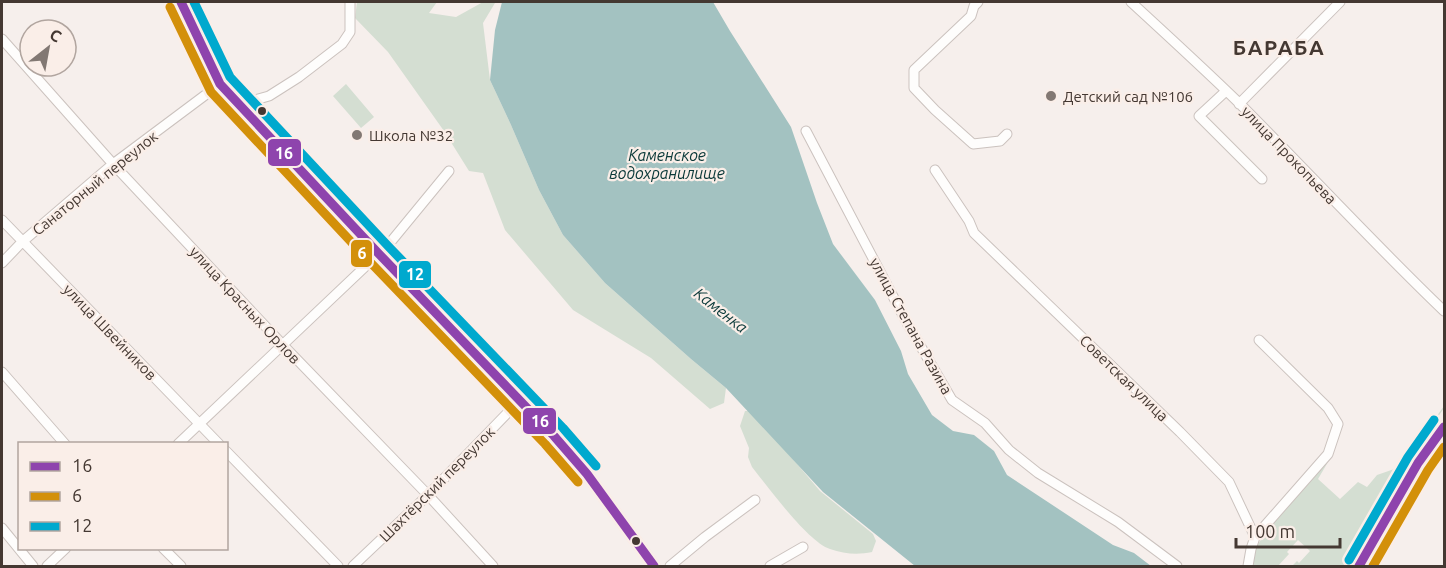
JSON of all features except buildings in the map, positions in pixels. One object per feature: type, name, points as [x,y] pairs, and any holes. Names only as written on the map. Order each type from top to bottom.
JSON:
[{"type":"main road","points":[[180,2],[220,84],[554,436],[587,474],[654,567]]},
{"type":"main road","points":[[1359,567],[1419,463],[1444,427]]},
{"type":"street","points":[[242,108],[255,100],[269,96],[342,44],[350,32],[350,2]]},
{"type":"street","points":[[978,2],[971,16],[914,70],[914,88],[974,144],[1000,141],[1007,134]]},
{"type":"street","name":"улица Прокопьева","points":[[1131,2],[1226,91],[1444,311]]},
{"type":"street","points":[[1239,104],[1340,2]]},
{"type":"street","name":"улица Красных Орлов","points":[[2,39],[113,164],[428,495],[493,567]]},
{"type":"street","name":"Санаторный переулок","points":[[2,263],[22,242],[113,164],[220,84]]},
{"type":"street","points":[[1226,91],[1199,116],[1262,179]]},
{"type":"street","name":"улица Степана Разина","points":[[806,131],[907,323],[952,400],[985,423],[1009,450],[1038,473],[1118,522],[1177,567]]},
{"type":"street","name":"Советская улица","points":[[935,170],[969,221],[974,233],[1229,482],[1255,537]]},
{"type":"street","points":[[180,442],[389,244],[449,171]]},
{"type":"street","name":"улица Швейников","points":[[2,220],[217,442]]},
{"type":"street","points":[[1248,567],[1255,537],[1328,453],[1338,424],[1328,408],[1259,340]]},
{"type":"street","points":[[2,372],[63,442]]},
{"type":"street","name":"Шахтёрский переулок","points":[[353,567],[428,495],[519,401]]},
{"type":"street","points":[[228,453],[338,567]]},
{"type":"street","points":[[670,567],[705,537],[755,500]]},
{"type":"street","points":[[2,528],[18,548]]},
{"type":"street","points":[[770,567],[802,547]]},
{"type":"street","points":[[19,550],[33,567]]},
{"type":"street","points":[[46,567],[65,550]]},
{"type":"street","points":[[164,550],[181,567]]},
{"type":"shaded area","points":[[357,2],[437,2],[429,13],[456,17],[483,2],[495,3],[483,23],[490,80],[539,190],[563,235],[605,283],[726,388],[724,403],[710,409],[651,358],[573,310],[505,230],[483,173],[469,171],[444,131],[388,52],[355,18]]},
{"type":"shaded area","points":[[346,84],[374,117],[361,128],[333,96]]},
{"type":"shaded area","points":[[1444,406],[1398,475],[1349,566],[1292,566],[1297,561],[1299,563],[1310,551],[1298,540],[1278,566],[1253,566],[1255,549],[1265,533],[1320,468],[1328,462],[1318,479],[1340,499],[1358,482],[1367,487],[1377,475],[1400,467]]},
{"type":"shaded area","points":[[745,411],[752,411],[820,491],[873,534],[876,541],[872,552],[851,554],[830,549],[800,525],[752,467],[748,457],[749,448],[740,426]]},
{"type":"water","name":"Каменское водохранилище","points":[[502,2],[713,2],[791,127],[833,244],[875,300],[901,351],[908,374],[932,415],[953,431],[974,435],[994,451],[1007,475],[1113,545],[1134,553],[1151,566],[915,566],[823,492],[726,388],[605,283],[563,235],[539,190],[490,80],[495,30]]},
{"type":"transit line","name":"16","points":[[181,2],[220,84],[554,436],[587,474],[654,566]]},
{"type":"transit line","name":"12","points":[[194,2],[230,77],[563,428],[596,466]]},
{"type":"transit line","name":"6","points":[[170,7],[211,92],[545,444],[578,482]]},
{"type":"transit line","name":"12","points":[[1349,560],[1408,457],[1434,420]]},
{"type":"transit line","name":"16","points":[[1359,566],[1418,463],[1444,427]]},
{"type":"transit line","name":"6","points":[[1373,566],[1428,470],[1444,447]]},
{"type":"place","name":"Детский сад №106","points":[[1051,96]]},
{"type":"place","name":"Школа №32","points":[[357,135]]},
{"type":"district","name":"БАРАБА","points":[[1279,47]]},
{"type":"water label","name":"Каменка","points":[[721,310]]}]
